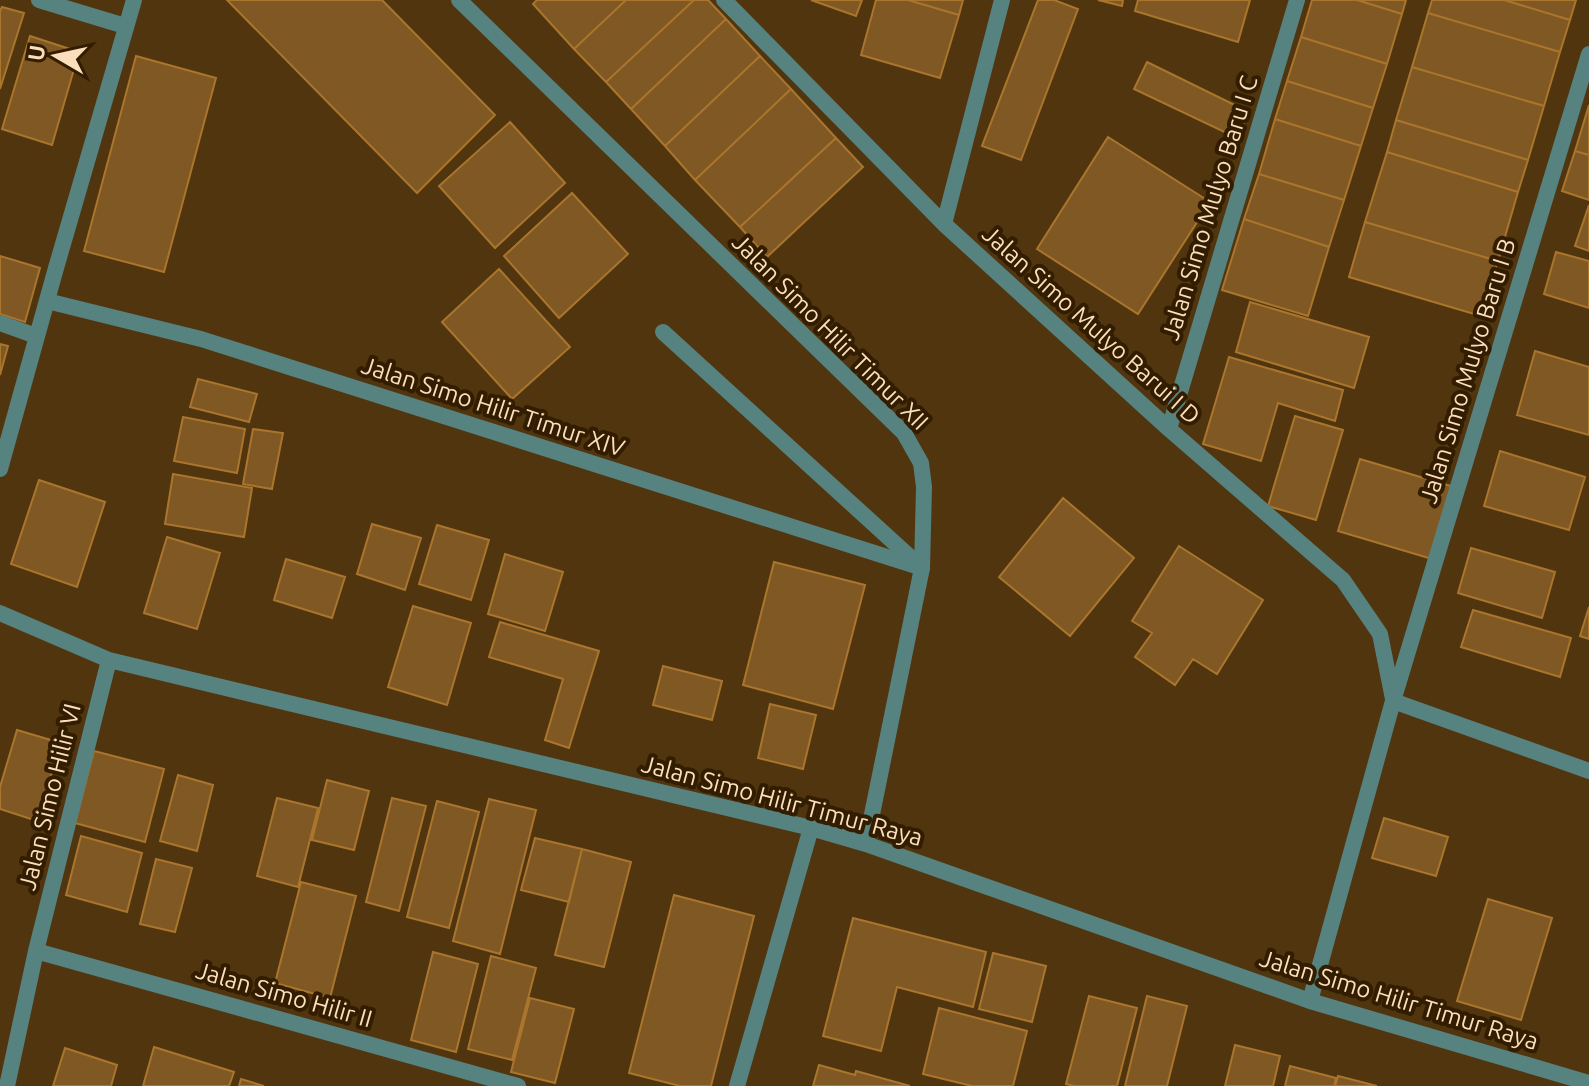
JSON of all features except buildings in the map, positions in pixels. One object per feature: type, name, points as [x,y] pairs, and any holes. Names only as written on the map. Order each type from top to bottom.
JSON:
[{"type":"street","points":[[39,0],[125,26]]},
{"type":"street","points":[[0,469],[134,0]]},
{"type":"street","name":"Jalan Simo Hilir Timur XII","points":[[459,0],[904,433],[921,463],[924,487],[922,568],[866,844]]},
{"type":"street","points":[[944,224],[1002,0]]},
{"type":"street","name":"Jalan Simo Mulyo Baru I C","points":[[1169,429],[1297,0]]},
{"type":"street","name":"Jalan Simo Mulyo Barui I D","points":[[729,2],[944,224],[1169,429],[1343,580],[1380,634],[1393,701]]},
{"type":"street","name":"Jalan Simo Mulyo Baru I B","points":[[1310,1001],[1393,701],[1589,54]]},
{"type":"street","name":"Jalan Simo Hilir Timur XIV","points":[[47,301],[201,339],[922,568]]},
{"type":"street","points":[[0,323],[36,336]]},
{"type":"street","points":[[663,332],[922,568]]},
{"type":"street","name":"Jalan Simo Hilir Timur Raya","points":[[0,613],[109,660],[811,828],[866,844],[1310,1001],[1589,1083]]},
{"type":"street","name":"Jalan Simo Hilir VI","points":[[7,1086],[36,951],[109,660]]},
{"type":"street","points":[[1393,701],[1589,771]]},
{"type":"street","points":[[737,1086],[811,828]]},
{"type":"street","name":"Jalan Simo Hilir II","points":[[36,951],[518,1086]]}]
